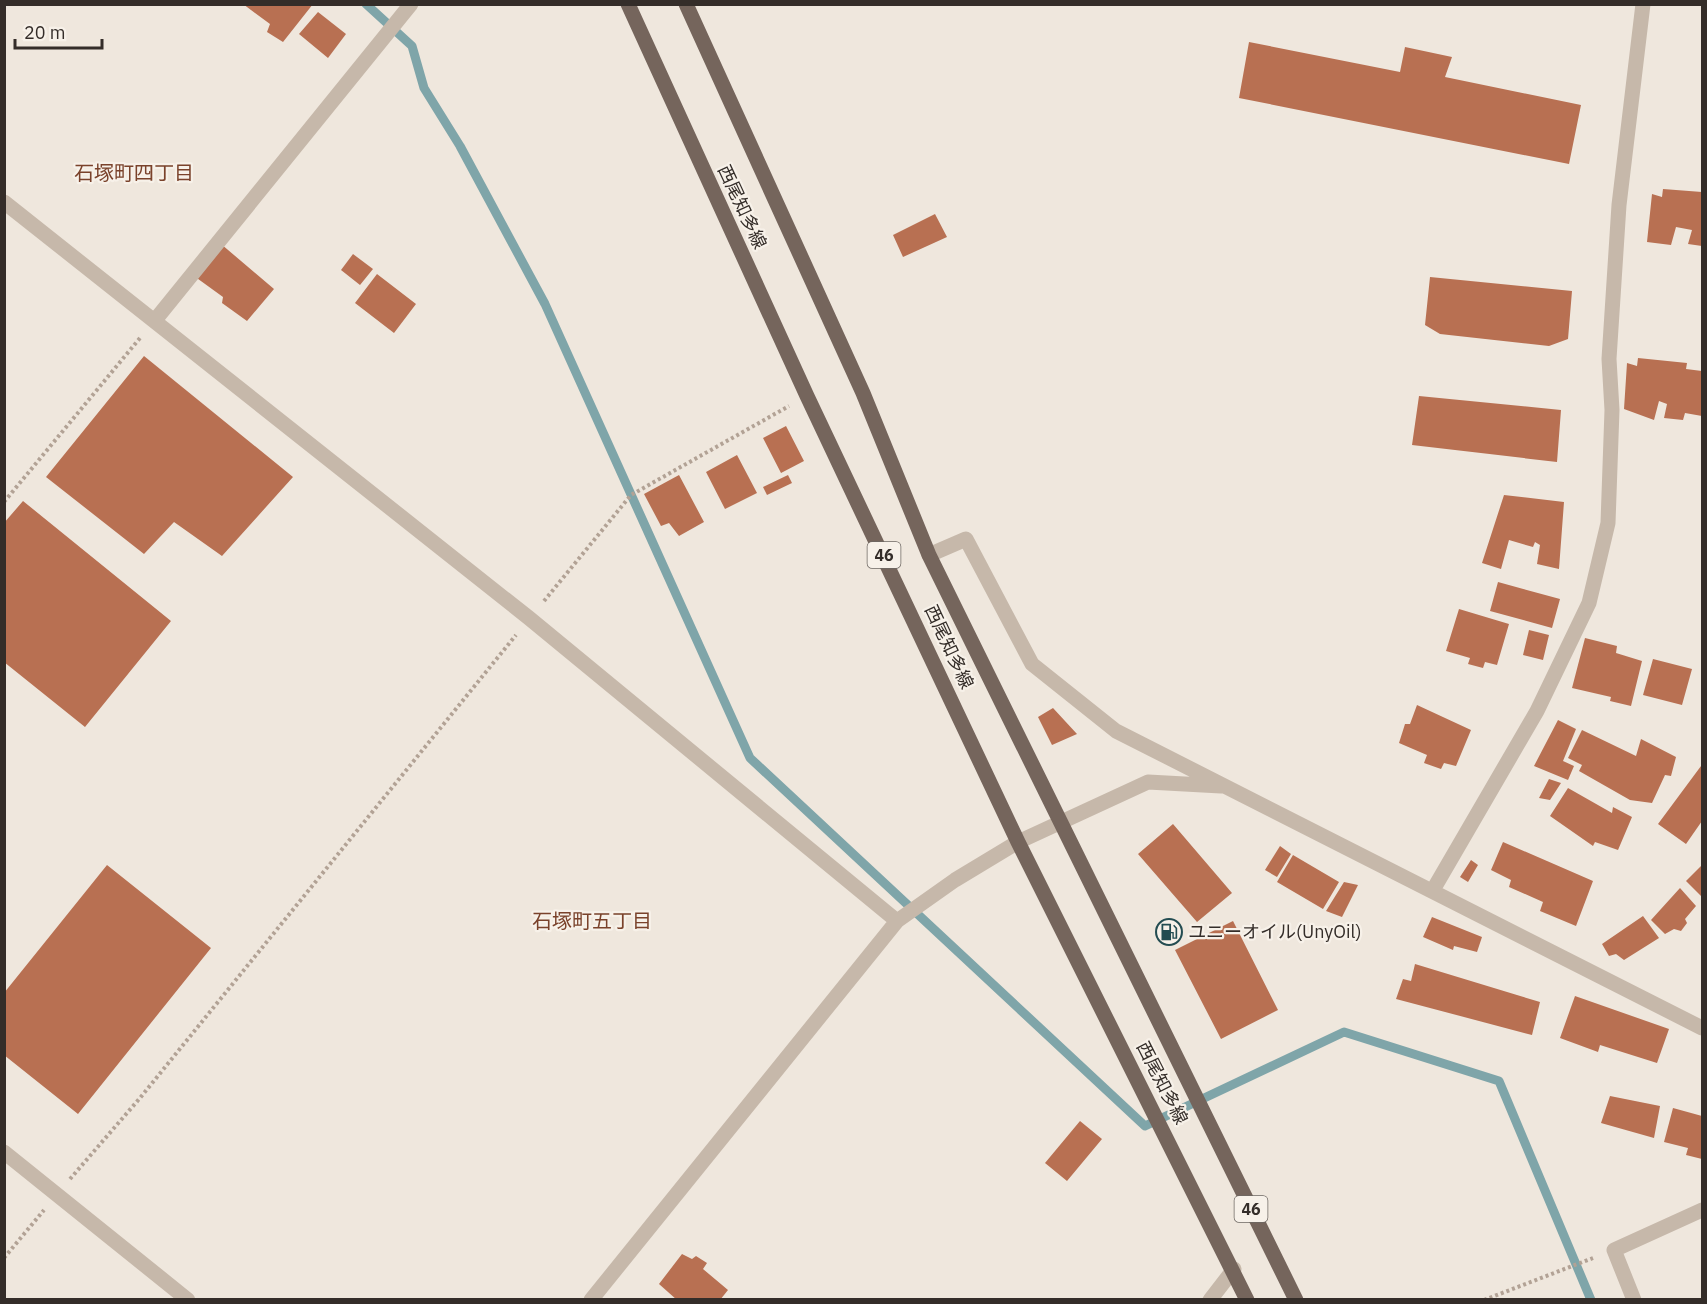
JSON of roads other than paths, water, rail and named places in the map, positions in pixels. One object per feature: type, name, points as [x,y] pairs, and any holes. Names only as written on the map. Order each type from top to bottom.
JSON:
[{"type":"main road","name":"西尾知多線","points":[[628,4],[807,396],[1018,842],[1234,1269],[1247,1299]]},
{"type":"main road","name":"西尾知多線","points":[[686,4],[863,393],[928,555],[1059,824],[1296,1299]]},
{"type":"street","points":[[156,319],[411,4]]},
{"type":"street","points":[[1432,890],[1537,711],[1589,603],[1608,523],[1612,410],[1609,359],[1619,205],[1642,4]]},
{"type":"street","points":[[4,202],[156,319],[530,618],[897,921]]},
{"type":"street","points":[[928,555],[966,539],[1032,664],[1116,732],[1702,1028]]},
{"type":"street","points":[[591,1299],[897,921],[955,880],[1018,842],[1148,782],[1227,787]]},
{"type":"street","points":[[4,1152],[188,1299]]},
{"type":"street","points":[[1634,1299],[1614,1250],[1702,1210]]},
{"type":"street","points":[[1210,1299],[1234,1269]]},
{"type":"waterway","points":[[366,4],[412,46],[424,88],[460,146],[545,304],[750,758],[1145,1126],[1344,1032],[1499,1081],[1591,1300]]},
{"type":"place","name":"ユニーオイル(UnyOil)","points":[[1169,932]]},
{"type":"district","name":"石塚町四丁目","points":[[134,173]]},
{"type":"district","name":"石塚町五丁目","points":[[592,921]]}]
